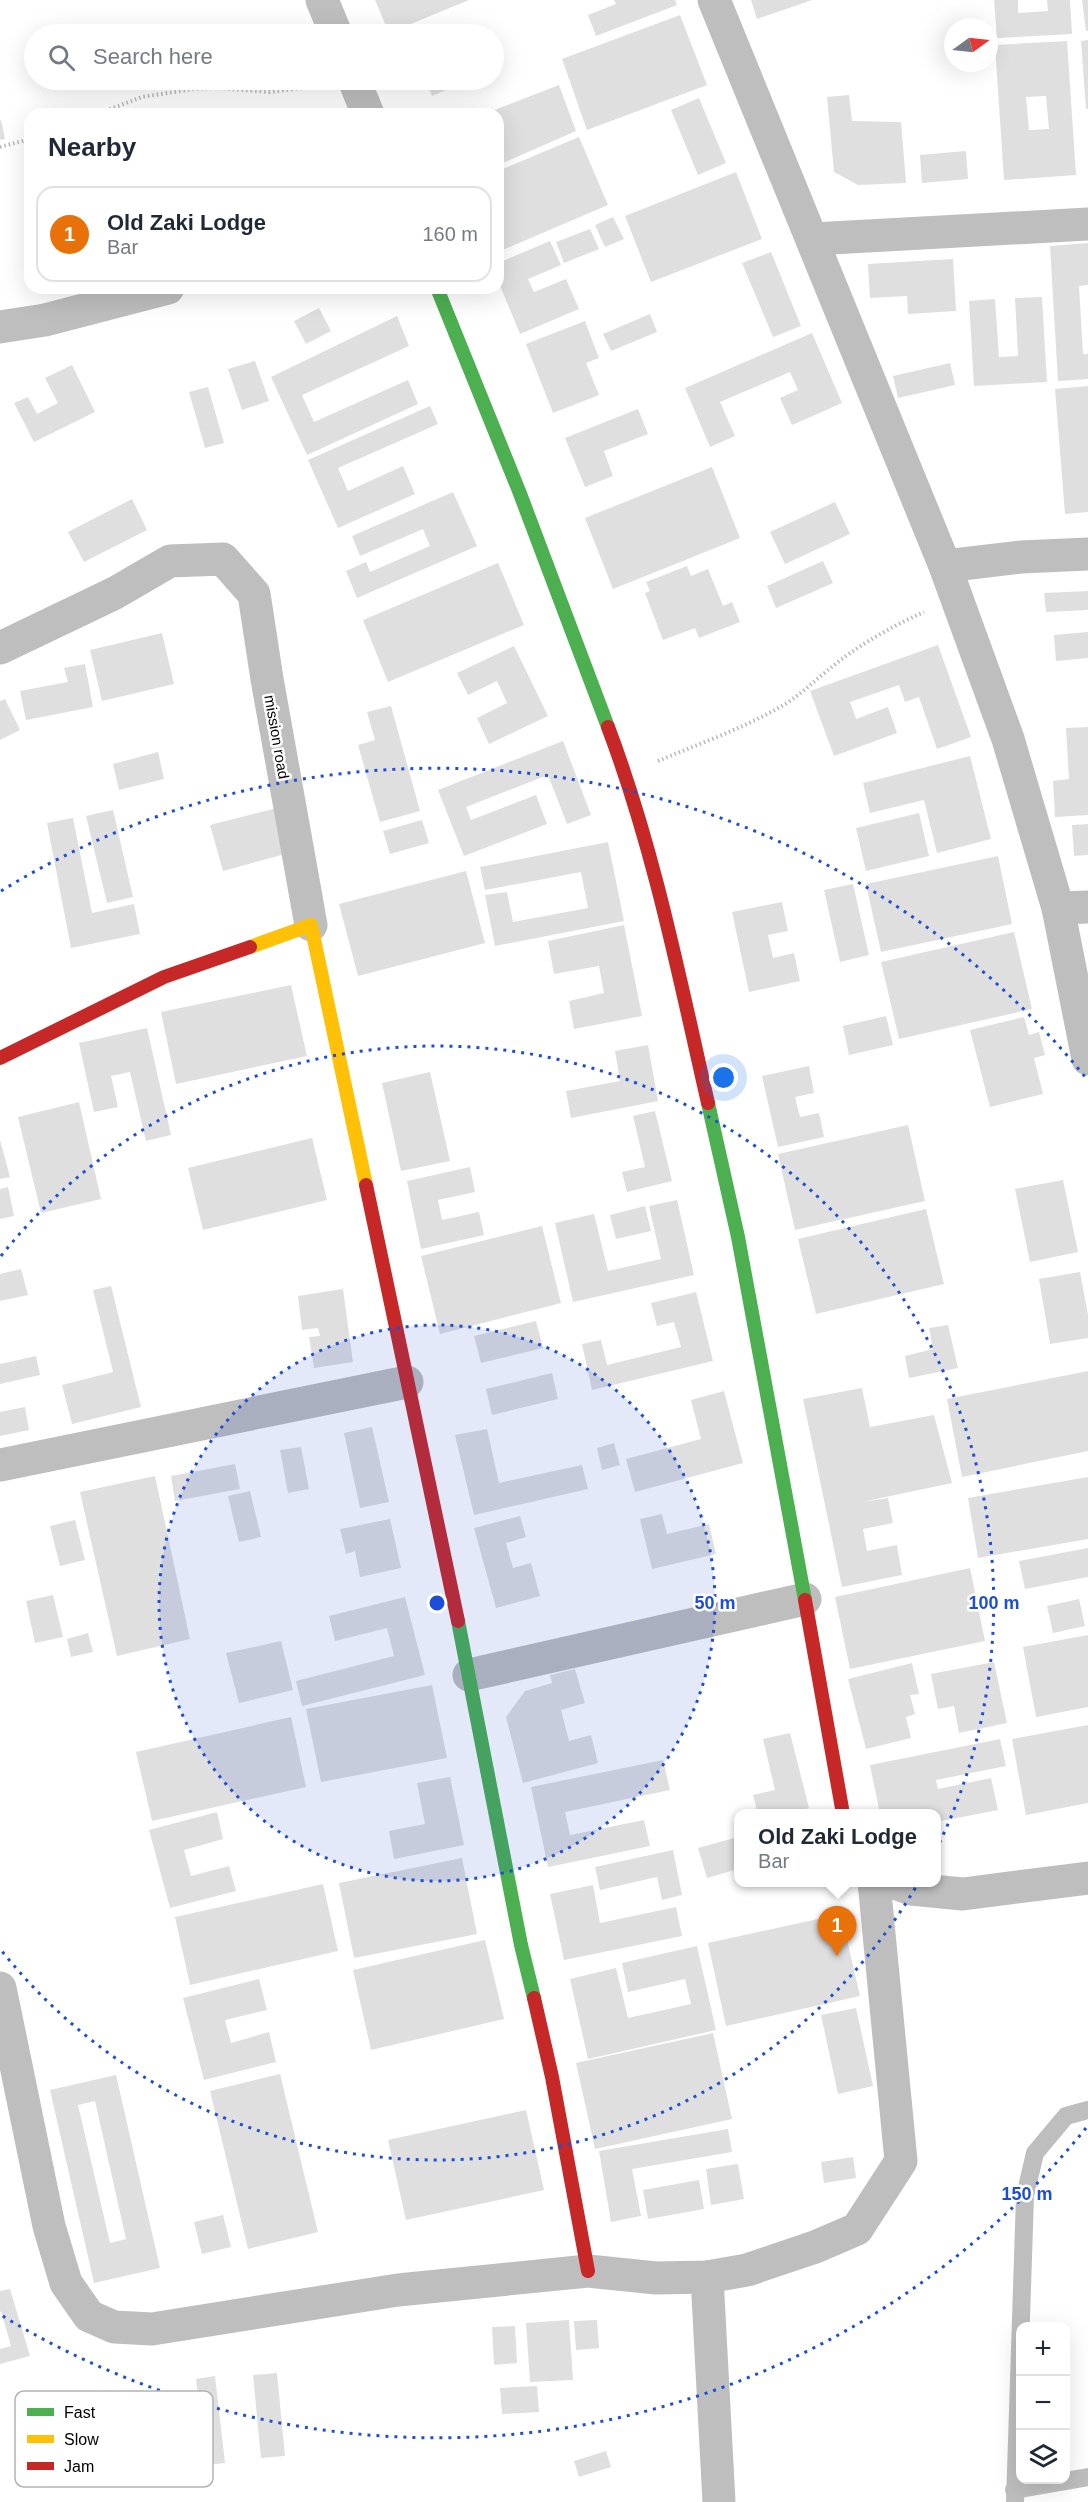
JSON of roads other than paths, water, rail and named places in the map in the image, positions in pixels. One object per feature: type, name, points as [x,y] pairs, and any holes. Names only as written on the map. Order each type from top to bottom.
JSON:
[{"type":"street","points":[[322,0],[332,24]]},
{"type":"street","points":[[714,0],[945,566],[955,599],[1073,908],[1088,1059]]},
{"type":"street","points":[[359,90],[366,108]]},
{"type":"street","points":[[813,239],[1088,224]]},
{"type":"street","points":[[0,327],[45,320],[145,294]]},
{"type":"street","points":[[439,294],[519,491],[626,774],[655,870],[738,1237],[842,1809]]},
{"type":"street","points":[[945,566],[1022,557],[1088,554]]},
{"type":"street","name":"mission road","points":[[0,648],[115,593],[170,561],[223,559],[254,594],[311,926]]},
{"type":"street","points":[[0,1058],[164,977],[311,926],[469,1675],[520,1944],[552,2077],[588,2271]]},
{"type":"street","points":[[0,1465],[407,1382]]},
{"type":"street","points":[[469,1675],[805,1599]]},
{"type":"street","points":[[908,1887],[963,1894],[1088,1878]]},
{"type":"street","points":[[0,1988],[48,2226],[66,2283],[88,2316],[114,2327],[152,2329],[398,2290],[588,2271],[656,2278],[707,2277],[747,2270],[815,2247],[857,2229],[901,2161],[874,1887]]},
{"type":"street","points":[[707,2277],[719,2502]]},
{"type":"lane","points":[[1088,2110],[1066,2116],[1035,2153],[1025,2196],[1014,2496],[1088,2476]]},
{"type":"place","name":"Old Zaki Lodge","points":[[837,1956]]}]
